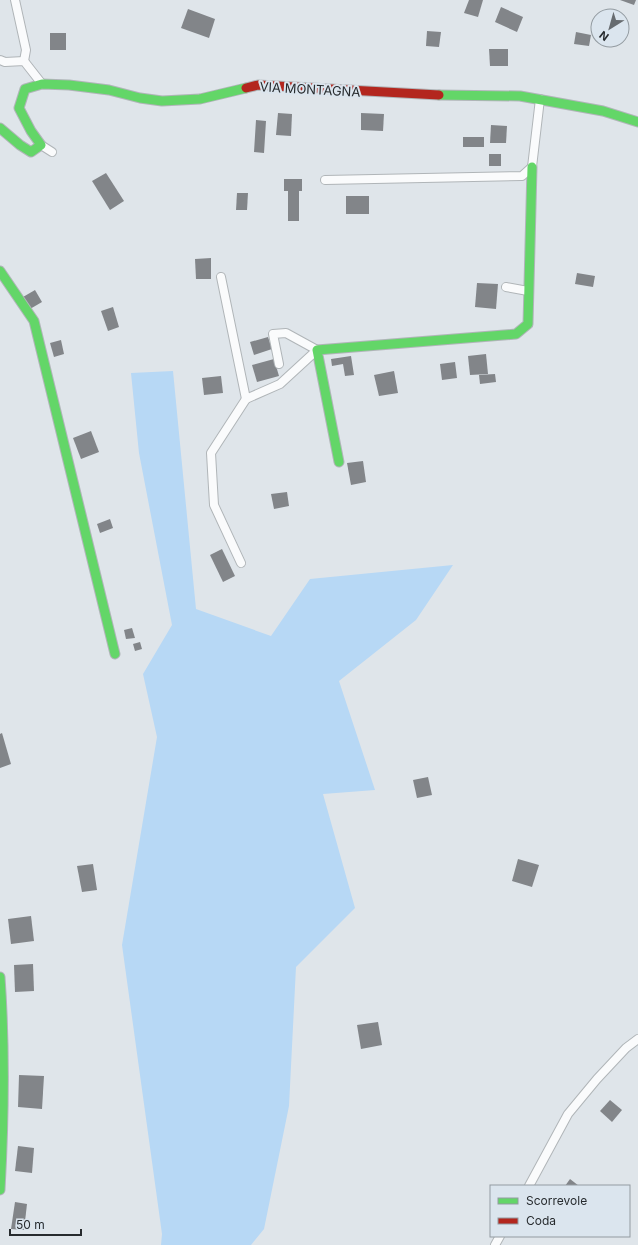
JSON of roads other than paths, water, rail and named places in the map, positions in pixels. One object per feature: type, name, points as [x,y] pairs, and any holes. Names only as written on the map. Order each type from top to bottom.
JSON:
[{"type":"street","points":[[15,0],[26,50],[24,61],[42,84]]},
{"type":"street","points":[[0,60],[5,62],[24,61]]},
{"type":"street","name":"VIA MONTAGNA","points":[[41,145],[31,131],[19,108],[25,89],[42,84],[69,85],[110,90],[140,98],[162,101],[200,99],[258,85],[428,95],[520,96],[603,111],[638,122]]},
{"type":"street","points":[[279,364],[273,334],[286,333],[317,350],[516,334],[528,324],[532,167],[540,99]]},
{"type":"street","points":[[0,128],[31,152],[41,145],[52,152]]},
{"type":"street","points":[[325,180],[522,176],[532,167]]},
{"type":"street","points":[[0,271],[34,321],[115,654]]},
{"type":"street","points":[[221,277],[246,399]]},
{"type":"street","points":[[506,287],[528,291]]},
{"type":"street","points":[[241,563],[214,504],[211,453],[246,399],[280,384],[317,350]]},
{"type":"street","points":[[317,350],[339,462]]},
{"type":"street","points":[[0,978],[4,1049],[4,1116],[0,1190]]},
{"type":"street","points":[[530,1185],[568,1114],[596,1079],[626,1048],[638,1039]]}]
